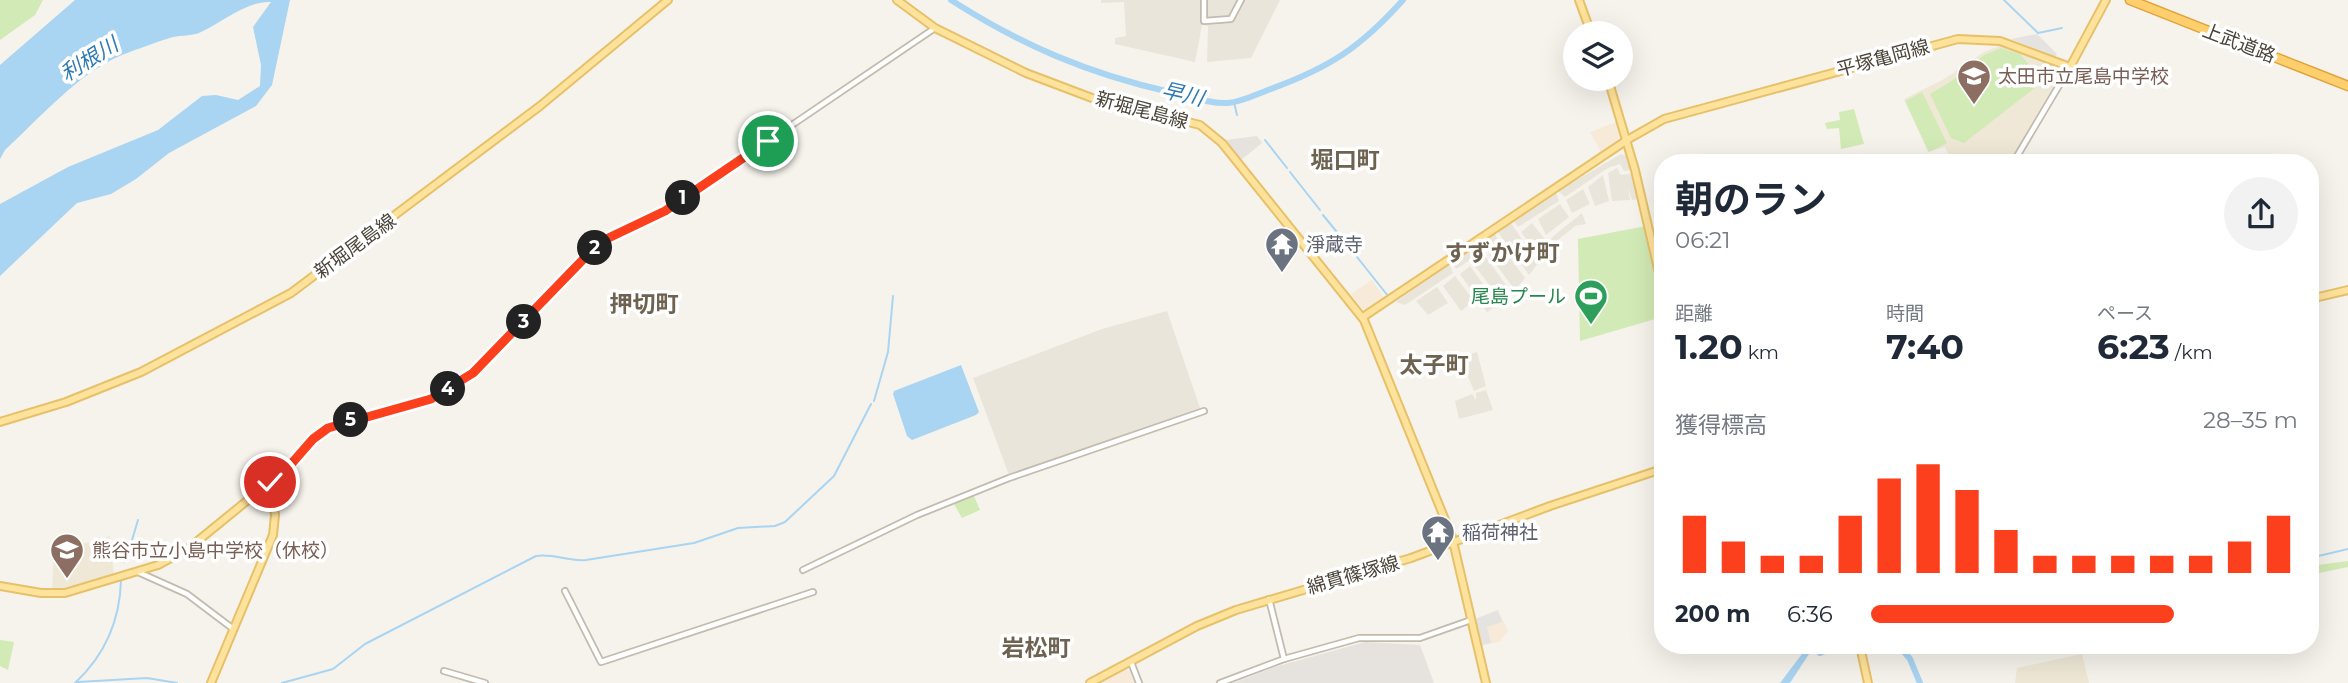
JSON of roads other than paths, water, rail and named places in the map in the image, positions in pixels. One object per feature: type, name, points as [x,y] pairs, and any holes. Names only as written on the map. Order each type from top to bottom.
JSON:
[{"type":"highway","name":"上武道路","points":[[2130,0],[2348,86]]},
{"type":"highway","name":"上武道路","points":[[2144,0],[2348,81]]},
{"type":"main road","name":"新堀尾島線","points":[[0,422],[66,402],[141,372],[291,293],[540,106],[668,0]]},
{"type":"main road","name":"新堀尾島線","points":[[897,0],[935,28],[1052,84],[1091,98],[1209,130],[1363,317],[1429,477],[1452,542],[1486,683]]},
{"type":"main road","points":[[1579,0],[1587,21]]},
{"type":"main road","points":[[2070,67],[2106,0]]},
{"type":"main road","name":"平塚亀岡線","points":[[1627,140],[1657,123],[1683,113],[1952,40],[1974,38],[2000,41],[2070,67]]},
{"type":"main road","points":[[1612,91],[1627,140],[1654,253]]},
{"type":"main road","points":[[1363,317],[1627,140]]},
{"type":"main road","points":[[2319,297],[2348,290]]},
{"type":"main road","name":"綿貫篠塚線","points":[[1090,683],[1210,620],[1269,599],[1393,564],[1654,472]]},
{"type":"main road","points":[[0,586],[59,593],[138,572],[183,552],[270,482]]},
{"type":"main road","points":[[211,683],[273,535],[275,515],[270,482]]},
{"type":"main road","points":[[1862,654],[1868,683]]},
{"type":"street","points":[[1204,0],[1204,21],[1231,19],[1241,0]]},
{"type":"street","points":[[270,482],[292,463],[313,439],[328,428],[431,399],[473,373],[600,242],[665,211],[935,28]]},
{"type":"street","points":[[2018,154],[2070,67]]},
{"type":"street","points":[[803,570],[917,514],[1009,478],[1204,411]]},
{"type":"street","points":[[138,572],[187,594],[232,628]]},
{"type":"street","points":[[565,591],[591,636],[601,662],[813,592]]},
{"type":"street","points":[[1269,599],[1284,659]]},
{"type":"street","points":[[1220,683],[1284,659],[1359,638],[1420,638],[1471,620]]},
{"type":"street","points":[[1130,662],[1139,683]]},
{"type":"street","points":[[444,671],[485,683]]},
{"type":"water","name":"利根川","points":[[75,0],[290,0],[272,85],[256,106],[169,153],[136,179],[111,194],[77,203],[0,276],[0,204],[68,167],[158,130],[202,96],[216,95],[238,100],[260,86],[261,65],[253,27],[271,2],[244,8],[199,33],[176,36],[105,63],[74,85],[5,150],[0,159],[0,65]]},
{"type":"water","points":[[961,365],[979,412],[912,440],[907,436],[894,391]]},
{"type":"water","points":[[1802,654],[1809,654],[1790,683],[1780,683]]},
{"type":"waterway","name":"早川","points":[[951,0],[1003,31],[1084,67],[1140,85],[1221,103],[1243,100],[1326,65],[1357,44],[1403,0]]},
{"type":"waterway","points":[[2004,0],[2038,33],[2062,28]]},
{"type":"waterway","points":[[1234,102],[1237,115]]},
{"type":"waterway","points":[[1265,140],[1287,168]]},
{"type":"waterway","points":[[1290,172],[1320,210]]},
{"type":"waterway","points":[[1323,215],[1354,253]]},
{"type":"waterway","points":[[1357,257],[1388,296]]},
{"type":"waterway","points":[[874,401],[888,352],[893,296]]},
{"type":"waterway","points":[[282,683],[333,669],[365,644],[536,556],[586,560],[694,543],[738,528],[775,526],[785,522],[834,476],[871,404]]},
{"type":"waterway","points":[[132,540],[138,520]]},
{"type":"waterway","points":[[124,562],[130,544]]},
{"type":"waterway","points":[[2319,556],[2348,549]]},
{"type":"waterway","points":[[75,683],[95,661],[109,636],[118,609],[121,580]]},
{"type":"waterway","points":[[1906,654],[1920,683]]},
{"type":"waterway","points":[[78,682],[147,678],[177,683]]},
{"type":"place","name":"太田市立尾島中学校","points":[[1974,106]]},
{"type":"place","name":"淨蔵寺","points":[[1282,274]]},
{"type":"place","name":"尾島プール","points":[[1591,326]]},
{"type":"place","name":"稲荷神社","points":[[1438,562]]},
{"type":"place","name":"熊谷市立小島中学校（休校）","points":[[67,580]]},
{"type":"district","name":"堀口町","points":[[1345,160]]},
{"type":"district","name":"すずかけ町","points":[[1502,253]]},
{"type":"district","name":"押切町","points":[[644,304]]},
{"type":"district","name":"太子町","points":[[1434,365]]},
{"type":"district","name":"岩松町","points":[[1036,648]]}]
